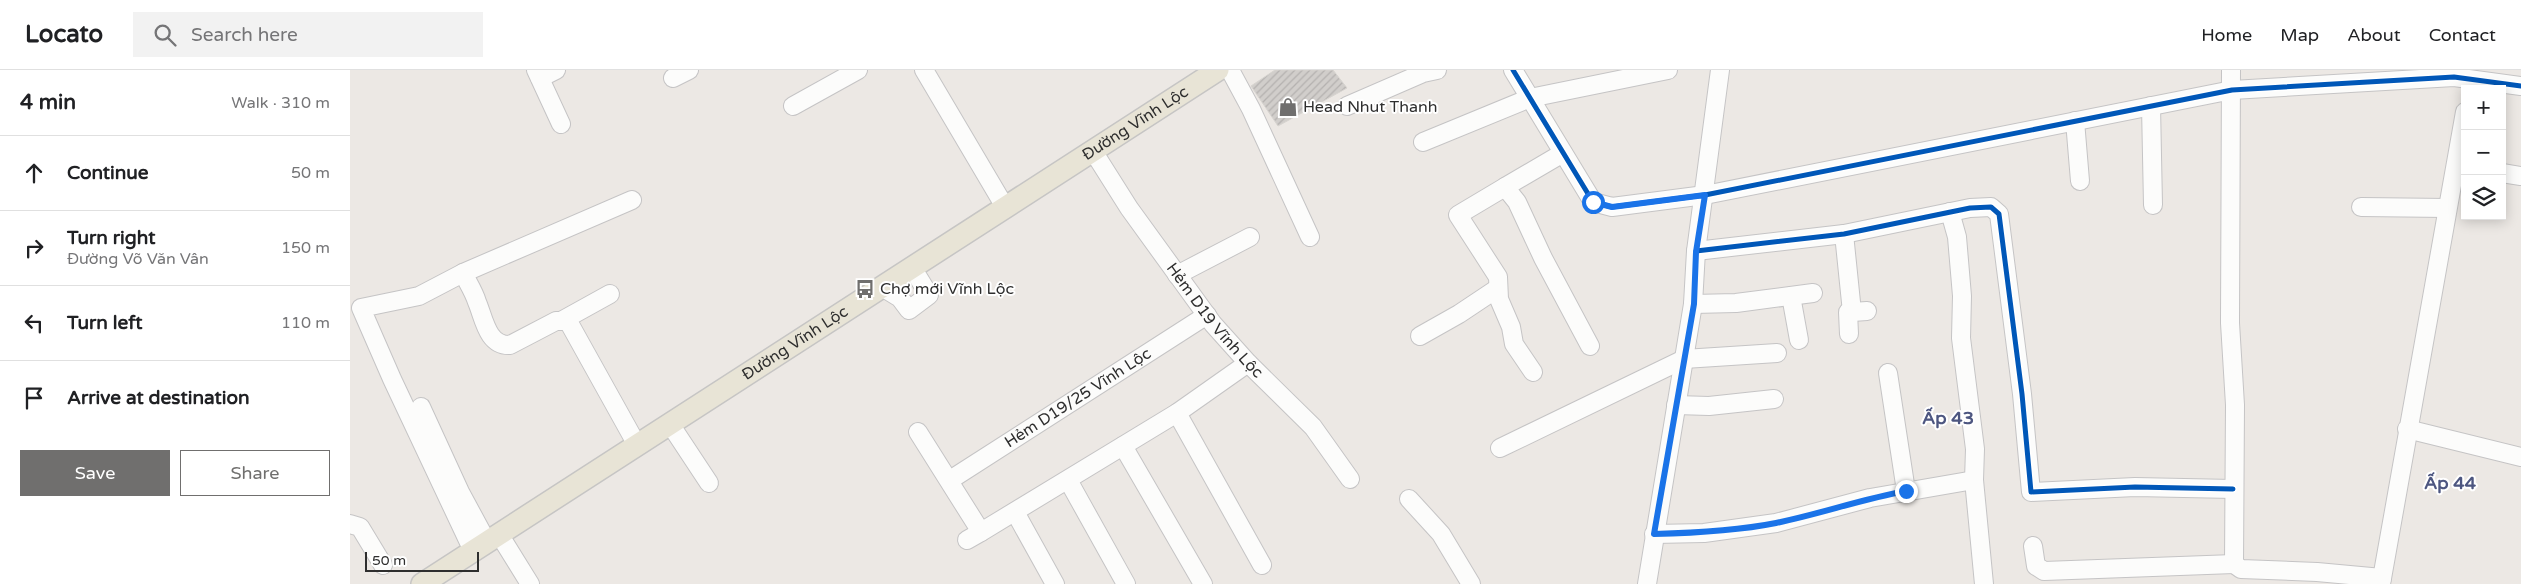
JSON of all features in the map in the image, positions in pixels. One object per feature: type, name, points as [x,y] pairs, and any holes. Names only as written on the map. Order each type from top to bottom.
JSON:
[{"type":"main road","name":"Đường Vĩnh Lộc","points":[[422,584],[1219,71]]},
{"type":"street","points":[[556,70],[538,74],[561,124]]},
{"type":"street","points":[[673,78],[689,70]]},
{"type":"street","points":[[792,106],[858,70]]},
{"type":"street","points":[[924,70],[1005,207]]},
{"type":"street","points":[[1347,106],[1423,73],[1437,70]]},
{"type":"street","points":[[1513,70],[1593,202],[1612,207],[1705,195],[2232,90],[2454,78],[2470,84],[2521,86]]},
{"type":"street","points":[[1423,142],[1530,98],[1668,70]]},
{"type":"street","points":[[1646,584],[1694,304],[1696,252],[1720,70]]},
{"type":"street","points":[[2231,70],[2230,323],[2236,405],[2233,489],[2234,564]]},
{"type":"street","points":[[1219,71],[1251,109],[1310,237]]},
{"type":"street","points":[[2151,106],[2153,205]]},
{"type":"street","points":[[2075,121],[2080,181]]},
{"type":"street","points":[[2033,546],[2036,566],[2044,571],[2234,564],[2241,569],[2317,572],[2382,581],[2447,208],[2460,165],[2463,130]]},
{"type":"street","name":"Hẻm D19 Vĩnh Lộc","points":[[1093,151],[1129,208],[1206,315],[1248,362],[1313,428],[1350,479]]},
{"type":"street","points":[[1533,372],[1514,344],[1511,327],[1498,299],[1498,277],[1458,215],[1562,153]]},
{"type":"street","points":[[2506,174],[2521,176]]},
{"type":"street","points":[[1505,188],[1517,202],[1543,258],[1590,346]]},
{"type":"street","points":[[530,584],[486,542],[392,379],[361,308],[419,296],[463,273],[632,200]]},
{"type":"street","points":[[1696,252],[1844,234],[1950,212],[1991,207],[1999,214],[2022,394],[2031,492],[2135,487],[2233,489]]},
{"type":"street","points":[[2361,207],[2447,208]]},
{"type":"street","points":[[1950,212],[1957,237],[1962,296],[1961,338],[1975,449],[1974,480],[1984,584]]},
{"type":"street","points":[[1844,234],[1860,311],[1848,312],[1849,334]]},
{"type":"street","points":[[1177,275],[1250,237]]},
{"type":"street","points":[[882,288],[900,298],[909,310],[929,295],[913,269]]},
{"type":"street","points":[[463,273],[477,300],[487,329],[494,340],[504,345],[510,345],[556,321],[563,320],[610,294]]},
{"type":"street","points":[[1420,336],[1498,288]]},
{"type":"street","points":[[1694,304],[1736,303],[1813,293]]},
{"type":"street","points":[[1791,296],[1798,340]]},
{"type":"street","name":"Hẻm D19/25 Vĩnh Lộc","points":[[950,480],[1206,315]]},
{"type":"street","points":[[563,320],[568,321],[573,326],[637,445]]},
{"type":"street","points":[[1500,448],[1684,359],[1777,353]]},
{"type":"street","points":[[918,432],[950,480],[974,536],[1177,413],[1248,362]]},
{"type":"street","points":[[1888,373],[1906,491]]},
{"type":"street","points":[[1676,405],[1709,406],[1774,399]]},
{"type":"street","points":[[421,407],[460,492],[486,542]]},
{"type":"street","points":[[1177,413],[1262,565]]},
{"type":"street","points":[[670,424],[709,483]]},
{"type":"street","points":[[2408,429],[2521,457]]},
{"type":"street","points":[[1123,446],[1203,584]]},
{"type":"street","points":[[1068,480],[1126,584]]},
{"type":"street","points":[[1654,534],[1704,533],[1776,523],[1870,498],[1974,480]]},
{"type":"street","points":[[1409,500],[1440,534],[1471,584]]},
{"type":"street","points":[[1015,512],[1054,584]]},
{"type":"street","points":[[350,524],[360,528],[384,565]]},
{"type":"building","name":"Head Nhut Thanh","points":[[1275,70],[1333,70],[1347,88],[1278,126],[1251,86]]},
{"type":"cycle path","points":[[1513,70],[1593,202],[1612,207],[1705,195],[2232,90],[2454,77],[2521,86]]},
{"type":"cycle path","points":[[1696,251],[1844,234],[1970,208],[1991,207],[1999,214],[2022,394],[2031,492],[2135,487],[2233,489]]},
{"type":"place","name":"Head Nhut Thanh","points":[[1288,107]]},
{"type":"place","name":"Chợ mới Vĩnh Lộc","points":[[865,289]]},
{"type":"district","name":"Ấp 43","points":[[1948,418]]},
{"type":"district","name":"Ấp 44","points":[[2450,483]]},
{"type":"route","points":[[1593,202],[1612,207],[1705,195],[1696,252],[1694,304],[1654,534],[1704,533],[1776,523],[1870,498],[1906,491]]}]
